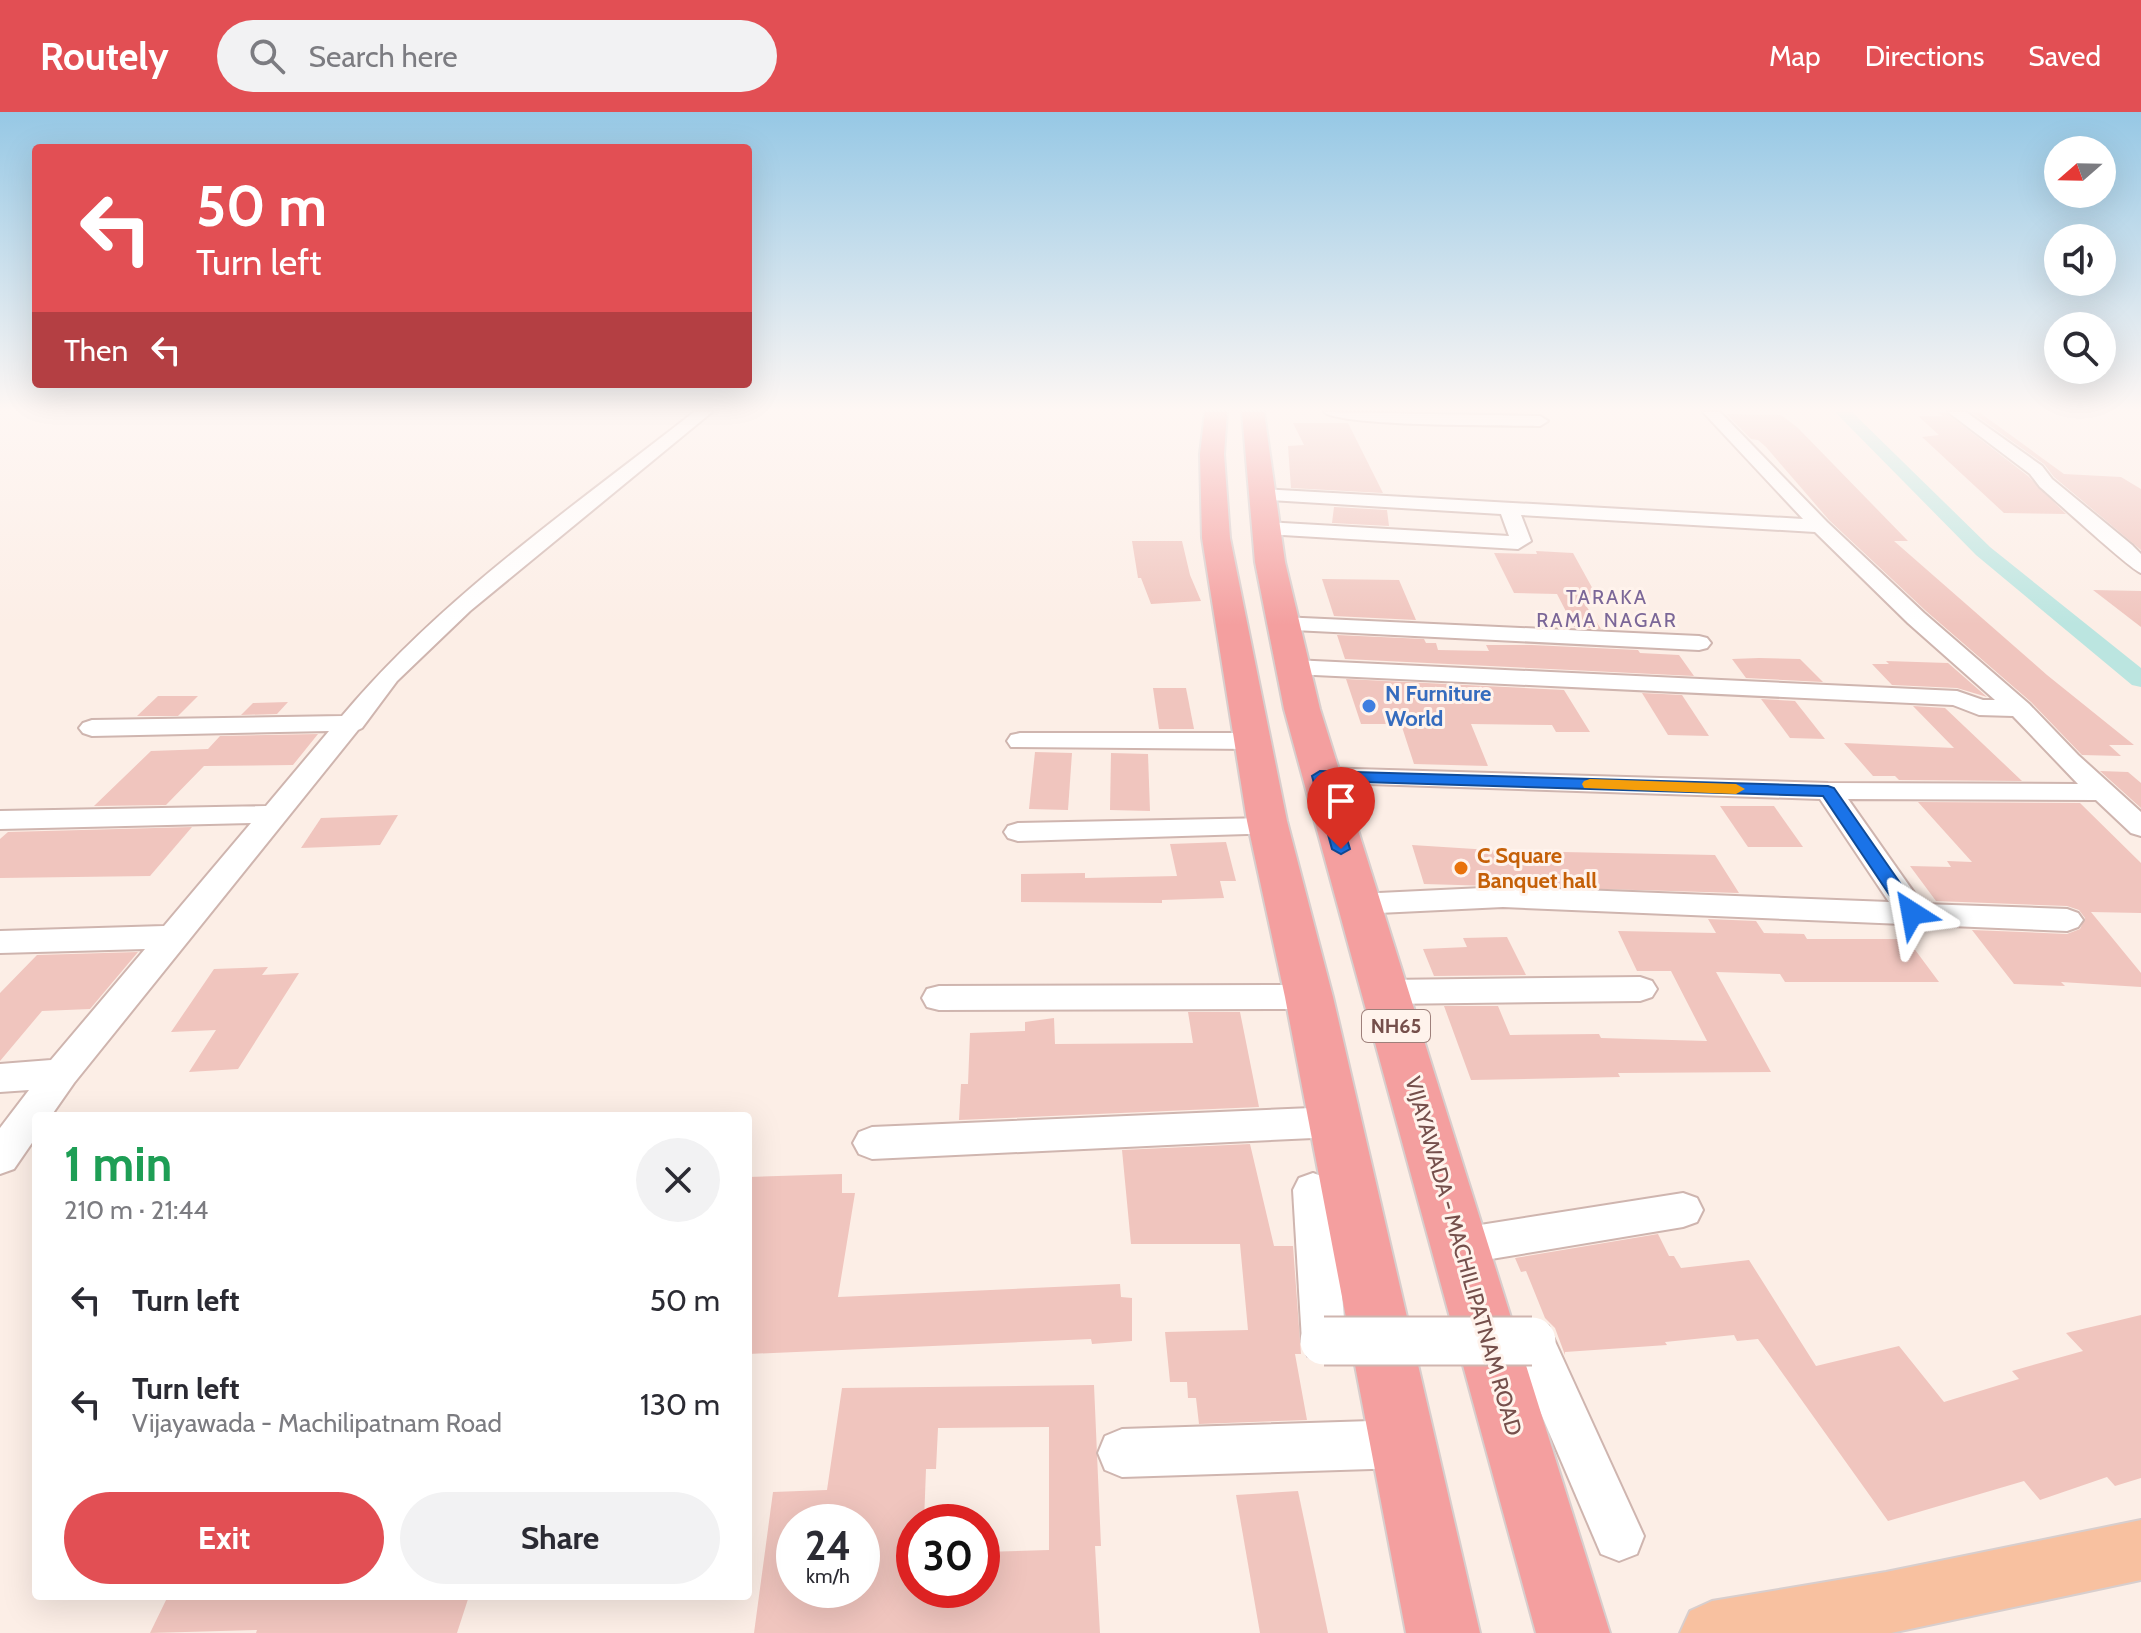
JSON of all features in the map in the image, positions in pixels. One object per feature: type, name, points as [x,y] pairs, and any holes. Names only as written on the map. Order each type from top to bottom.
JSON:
[{"type":"highway","points":[[1213,483],[1216,538],[1269,827],[1309,997],[1443,1633]]},
{"type":"highway","name":"VIJAYAWADA - MACHILIPATNAM ROAD","points":[[1259,483],[1261,512],[1287,645],[1320,776],[1573,1633]]},
{"type":"main road","points":[[1712,1633],[1810,1625],[2141,1550]]},
{"type":"street","points":[[33,1112],[171,937],[272,814],[353,723],[388,676],[462,606],[615,483]]},
{"type":"street","points":[[1779,483],[1916,618],[2020,709],[2141,827]]},
{"type":"street","points":[[2046,483],[2125,549],[2141,567]]},
{"type":"street","points":[[1261,512],[1518,543],[1521,541],[1508,507]]},
{"type":"street","points":[[1261,512],[1508,507],[1820,526]]},
{"type":"street","points":[[1287,645],[1699,643]]},
{"type":"street","points":[[1287,645],[1957,698],[1979,707],[2020,709]]},
{"type":"street","points":[[92,728],[353,723]]},
{"type":"street","points":[[1020,741],[1253,741]]},
{"type":"street","points":[[1320,776],[1828,791],[2102,792]]},
{"type":"street","points":[[1828,791],[1912,913]]},
{"type":"street","points":[[0,820],[272,814]]},
{"type":"street","points":[[1018,832],[1269,827]]},
{"type":"street","points":[[1358,904],[1503,897],[2067,920]]},
{"type":"street","points":[[0,942],[171,937]]},
{"type":"street","points":[[1385,992],[1640,989]]},
{"type":"street","points":[[939,998],[1309,997]]},
{"type":"street","points":[[0,1078],[61,1073]]},
{"type":"street","points":[[0,1158],[32,1113]]},
{"type":"street","points":[[872,1143],[1335,1122]]},
{"type":"street","points":[[1313,1190],[1324,1341],[1532,1341],[1619,1536]]},
{"type":"street","points":[[1461,1246],[1683,1210]]},
{"type":"street","points":[[1122,1453],[1403,1444]]},
{"type":"building","points":[[1291,483],[1378,483],[1383,493],[1291,488]]},
{"type":"building","points":[[1797,483],[1852,483],[1908,541],[1894,541],[2047,675],[2134,745],[2109,745],[2121,756],[2082,755],[2031,702],[1926,611],[1829,520]]},
{"type":"building","points":[[1972,483],[2035,483],[2066,514],[2004,513]]},
{"type":"building","points":[[2061,483],[2131,483],[2141,489],[2141,550]]},
{"type":"building","points":[[1334,507],[1387,510],[1389,526],[1332,523]]},
{"type":"building","points":[[1132,541],[1182,541],[1190,575],[1201,601],[1151,604],[1141,578],[1138,578]]},
{"type":"building","points":[[1536,551],[1573,553],[1600,602],[1583,601],[1601,629],[1574,627],[1557,594],[1514,593],[1494,553],[1537,554]]},
{"type":"building","points":[[1322,579],[1399,580],[1416,620],[1334,616]]},
{"type":"building","points":[[2093,590],[2141,591],[2141,627]]},
{"type":"building","points":[[1337,635],[1424,639],[1426,643],[1436,643],[1438,650],[1489,651],[1486,645],[1532,645],[1638,650],[1640,653],[1679,655],[1694,676],[1345,659]]},
{"type":"building","points":[[1732,659],[1800,659],[1823,682],[1746,678]]},
{"type":"building","points":[[1886,661],[1948,663],[1987,697],[1957,688],[1892,685],[1872,664],[1889,664]]},
{"type":"building","points":[[1346,679],[1564,690],[1590,732],[1556,732],[1552,725],[1471,724],[1488,766],[1414,764],[1401,724],[1361,724]]},
{"type":"building","points":[[1153,688],[1186,688],[1194,729],[1159,729]]},
{"type":"building","points":[[1642,693],[1682,695],[1709,736],[1668,735]]},
{"type":"building","points":[[158,696],[198,696],[178,716],[137,716]]},
{"type":"building","points":[[1761,699],[1795,701],[1825,739],[1790,738]]},
{"type":"building","points":[[288,702],[277,714],[241,715],[253,703]]},
{"type":"building","points":[[1913,706],[1945,708],[2022,781],[1899,780],[1895,776],[1873,776],[1844,743],[1954,748]]},
{"type":"building","points":[[318,734],[293,765],[204,766],[166,805],[94,806],[151,751],[208,749],[220,736]]},
{"type":"building","points":[[1035,752],[1072,753],[1068,810],[1029,809]]},
{"type":"building","points":[[1111,753],[1148,754],[1150,811],[1110,810]]},
{"type":"building","points":[[2100,771],[2128,772],[2141,783],[2141,808]]},
{"type":"building","points":[[1918,802],[2080,803],[2141,863],[2141,913],[2091,912],[2141,973],[2141,987],[2061,982],[2065,986],[2014,984],[1972,930],[2067,934],[2080,929],[2085,918],[2079,910],[2067,906],[1936,901],[1910,866],[1951,867],[1947,861],[1972,862]]},
{"type":"building","points":[[1720,806],[1774,806],[1803,847],[1748,847]]},
{"type":"building","points":[[398,815],[380,845],[301,848],[321,818]]},
{"type":"building","points":[[192,827],[150,876],[0,878],[0,839],[8,832]]},
{"type":"building","points":[[1226,842],[1236,881],[1220,881],[1224,898],[1162,900],[1162,903],[1021,902],[1021,874],[1085,873],[1085,878],[1177,876],[1170,844]]},
{"type":"building","points":[[1412,845],[1506,851],[1715,855],[1739,893],[1424,884]]},
{"type":"building","points":[[1708,919],[1756,921],[1764,933],[1804,934],[1807,939],[1907,939],[1939,982],[1785,982],[1780,974],[1716,972],[1771,1072],[1618,1073],[1620,1077],[1471,1080],[1444,1006],[1498,1006],[1510,1035],[1599,1034],[1601,1038],[1707,1041],[1671,971],[1637,971],[1618,931],[1716,933]]},
{"type":"building","points":[[1507,937],[1526,975],[1434,976],[1423,949],[1467,947],[1463,938]]},
{"type":"building","points":[[138,952],[90,1009],[42,1011],[0,1061],[0,993],[37,955]]},
{"type":"building","points":[[268,967],[262,975],[299,973],[238,1069],[189,1072],[216,1030],[171,1032],[214,969]]},
{"type":"building","points":[[1188,1012],[1240,1012],[1259,1107],[959,1120],[961,1084],[968,1084],[970,1033],[1025,1031],[1025,1022],[1054,1018],[1055,1044],[1193,1043]]},
{"type":"building","points":[[1250,1144],[1274,1246],[1293,1246],[1301,1354],[1295,1354],[1307,1420],[1199,1424],[1196,1398],[1188,1398],[1187,1382],[1170,1382],[1165,1332],[1248,1330],[1240,1244],[1131,1244],[1122,1150]]},
{"type":"building","points":[[842,1174],[842,1193],[855,1193],[838,1297],[1120,1284],[1121,1297],[1132,1298],[1132,1341],[1092,1344],[1091,1339],[752,1354],[752,1177]]},
{"type":"building","points":[[1658,1234],[1669,1256],[1674,1256],[1681,1268],[1749,1260],[1816,1366],[1899,1346],[1944,1402],[2019,1379],[2012,1371],[2083,1351],[2066,1333],[2141,1315],[2141,1478],[2115,1486],[2107,1477],[2040,1500],[2024,1481],[1888,1521],[1758,1339],[1737,1341],[1734,1335],[1665,1342],[1667,1345],[1565,1352],[1565,1355],[1555,1328],[1545,1318],[1526,1271],[1521,1272],[1515,1258]]},
{"type":"building","points":[[1094,1385],[1101,1546],[1095,1546],[1100,1633],[754,1633],[773,1492],[827,1490],[842,1388]]},
{"type":"building","points":[[1298,1491],[1328,1633],[1260,1633],[1236,1495]]},
{"type":"building","points":[[166,1600],[468,1600],[457,1633],[256,1633],[257,1630],[150,1633]]},
{"type":"waterway","points":[[1914,483],[1983,551],[2141,680]]},
{"type":"slow traffic","points":[[1590,784],[1736,789]]},
{"type":"place","name":"N Furniture World","points":[[1369,706]]},
{"type":"place","name":"C Square Banquet hall","points":[[1461,868]]},
{"type":"district","name":"TARAKA RAMA NAGAR","points":[[1607,608]]},
{"type":"route","points":[[1341,849],[1320,776],[1828,791],[1912,913]]}]
